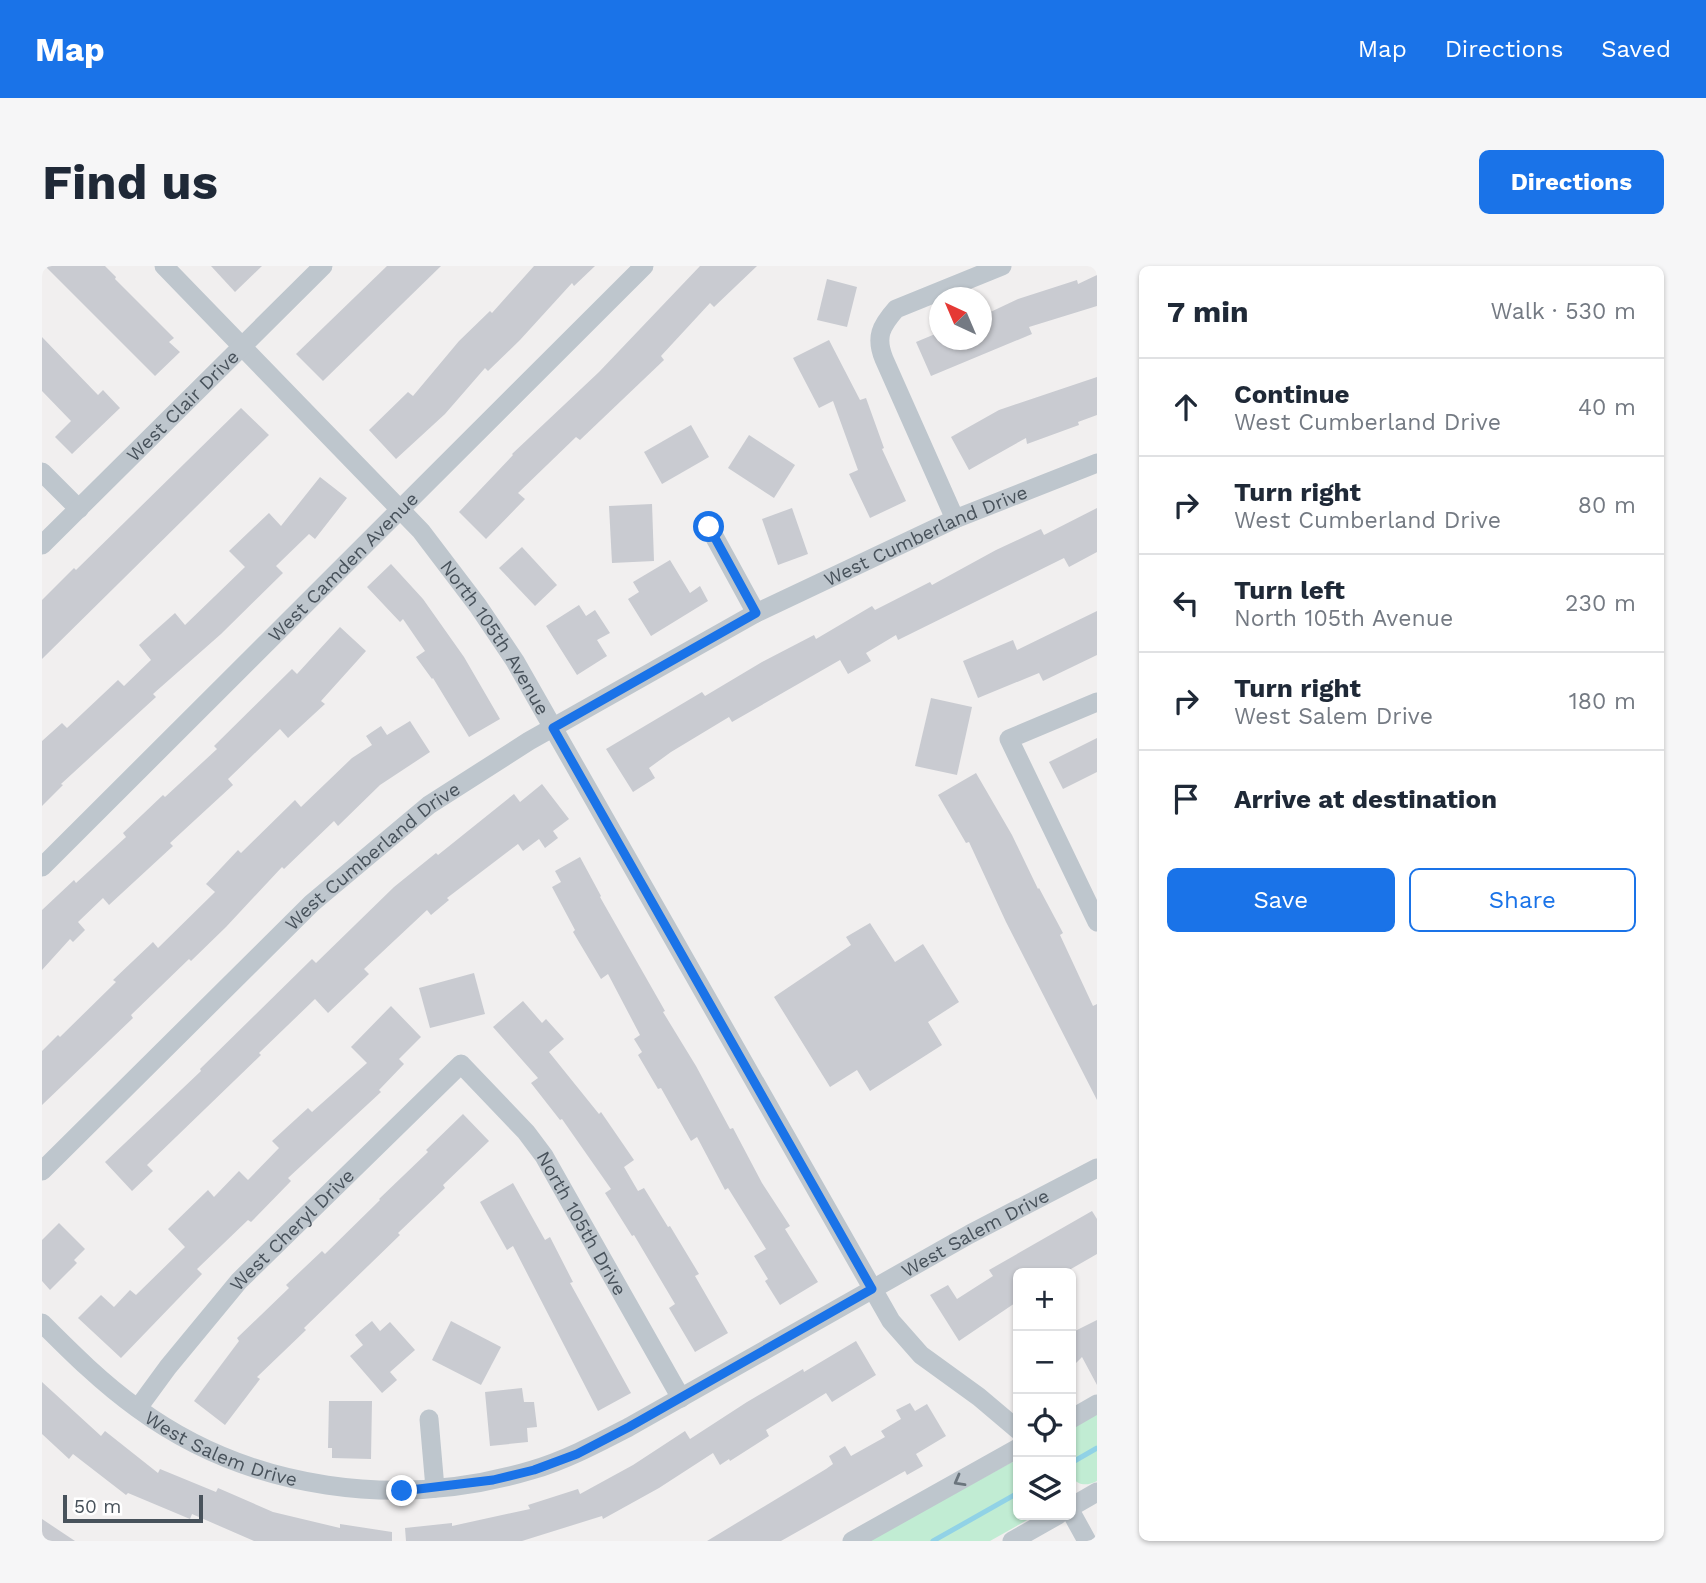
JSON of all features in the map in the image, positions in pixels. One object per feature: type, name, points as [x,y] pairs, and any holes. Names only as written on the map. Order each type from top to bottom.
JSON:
[{"type":"street","name":"North 105th Avenue","points":[[164,266],[400,508],[484,614],[553,728],[891,1321],[921,1355],[979,1396],[1013,1426]]},
{"type":"street","name":"West Clair Drive","points":[[42,545],[323,266]]},
{"type":"street","name":"West Camden Avenue","points":[[42,867],[644,266]]},
{"type":"street","points":[[955,519],[884,359],[878,338],[885,321],[896,309],[1002,266]]},
{"type":"street","name":"West Cumberland Drive","points":[[42,1171],[312,903],[429,805],[553,728],[756,613],[955,519],[1097,463]]},
{"type":"street","points":[[42,472],[79,509]]},
{"type":"street","points":[[709,527],[756,613]]},
{"type":"street","points":[[1097,702],[1009,739],[1097,922]]},
{"type":"street","name":"North 105th Drive","points":[[461,1064],[526,1132],[544,1156],[681,1398]]},
{"type":"street","name":"West Cheryl Drive","points":[[138,1408],[167,1367],[239,1281],[461,1064]]},
{"type":"street","name":"West Salem Drive","points":[[42,1323],[89,1370],[138,1408],[177,1434],[257,1470],[304,1482],[348,1489],[402,1491],[493,1480],[534,1470],[577,1454],[970,1234],[1097,1168]]},
{"type":"street","points":[[1076,1416],[1097,1404]]},
{"type":"street","points":[[429,1419],[435,1488]]},
{"type":"street","points":[[852,1541],[1013,1451]]},
{"type":"street","points":[[1076,1506],[1097,1492]]},
{"type":"street","points":[[1076,1519],[1087,1541]]},
{"type":"street","points":[[1012,1541],[1049,1520]]},
{"type":"green space","points":[[1097,1414],[1097,1481],[1090,1484],[1076,1481],[1076,1425]]},
{"type":"green space","points":[[1013,1462],[1013,1520],[1027,1520],[990,1541],[869,1541]]},
{"type":"building","points":[[45,266],[105,266],[174,338],[169,342],[180,352],[155,376]]},
{"type":"building","points":[[211,266],[262,266],[235,292]]},
{"type":"building","points":[[387,266],[441,266],[323,381],[296,354]]},
{"type":"building","points":[[534,266],[595,266],[574,286],[572,283],[520,340],[488,371],[485,368],[445,414],[396,459],[369,430],[408,392],[413,396],[459,341],[490,311],[492,313]]},
{"type":"building","points":[[700,266],[757,266],[714,307],[710,303],[661,356],[664,360],[580,440],[576,437],[518,493],[525,499],[486,539],[459,512],[512,454],[599,372]]},
{"type":"building","points":[[1097,275],[1097,306],[1029,327],[1032,334],[931,376],[916,342],[929,337],[929,350],[992,350],[992,311],[1018,299],[1077,280],[1078,284]]},
{"type":"building","points":[[827,279],[857,287],[847,327],[817,320]]},
{"type":"building","points":[[42,337],[98,395],[103,390],[120,408],[72,454],[55,437],[71,421],[42,391]]},
{"type":"building","points":[[829,340],[860,400],[866,398],[884,448],[882,449],[906,501],[870,518],[849,474],[858,470],[833,401],[819,408],[793,358]]},
{"type":"building","points":[[1097,377],[1097,415],[1078,422],[1079,425],[1027,444],[1026,438],[969,470],[951,437],[999,410]]},
{"type":"building","points":[[241,408],[269,435],[42,659],[42,600]]},
{"type":"building","points":[[691,425],[709,457],[662,484],[644,452]]},
{"type":"building","points":[[749,435],[795,465],[774,498],[728,468]]},
{"type":"building","points":[[320,477],[347,498],[315,539],[309,534],[276,566],[283,573],[221,634],[153,694],[156,697],[61,784],[63,785],[42,806],[42,741],[62,723],[67,728],[118,680],[124,686],[151,660],[139,645],[175,613],[185,625],[245,567],[229,551],[269,513],[281,526]]},
{"type":"building","points":[[652,504],[654,561],[612,563],[609,506]]},
{"type":"building","points":[[792,508],[808,554],[778,565],[762,519]]},
{"type":"building","points":[[1097,508],[1097,552],[1069,567],[1064,558],[898,640],[896,635],[866,653],[871,661],[848,674],[840,660],[732,722],[729,717],[649,768],[655,778],[633,792],[606,749],[702,692],[705,696],[762,662],[814,635],[816,639],[872,606],[875,610],[930,582],[932,585],[1041,529],[1044,535]]},
{"type":"building","points":[[522,547],[557,585],[535,606],[499,568]]},
{"type":"building","points":[[670,560],[690,593],[700,586],[708,601],[651,636],[628,599],[639,592],[633,582]]},
{"type":"building","points":[[391,564],[423,599],[464,657],[500,719],[469,737],[433,678],[416,657],[425,651],[403,619],[400,622],[367,587]]},
{"type":"building","points":[[579,605],[586,616],[595,610],[610,633],[597,640],[607,656],[577,675],[546,626]]},
{"type":"building","points":[[1097,611],[1097,655],[1043,681],[1039,673],[978,698],[963,661],[1013,640],[1017,650]]},
{"type":"building","points":[[340,627],[366,651],[321,701],[325,704],[288,738],[280,729],[228,779],[233,785],[170,843],[173,846],[109,905],[103,898],[78,922],[85,930],[73,942],[70,939],[42,970],[42,910],[126,837],[123,833],[217,749],[214,746],[292,669],[297,674]]},
{"type":"building","points":[[931,698],[972,707],[957,775],[915,766]]},
{"type":"building","points":[[410,721],[430,752],[380,785],[338,826],[334,821],[284,869],[282,867],[226,927],[131,1015],[133,1018],[42,1105],[42,1051],[58,1035],[60,1037],[153,942],[158,948],[215,892],[206,884],[238,850],[241,853],[295,800],[301,807],[352,758],[372,745],[366,736],[381,726],[387,735]]},
{"type":"building","points":[[1097,738],[1097,772],[1063,789],[1049,762]]},
{"type":"building","points":[[976,773],[1063,933],[1060,935],[1093,1006],[1097,1004],[1097,1100],[1006,922],[969,842],[966,843],[938,795]]},
{"type":"building","points":[[542,784],[569,819],[553,831],[558,838],[545,848],[539,839],[523,851],[518,844],[447,898],[449,900],[431,915],[427,910],[364,969],[369,974],[328,1013],[315,999],[147,1165],[153,1171],[132,1191],[105,1162],[201,1071],[200,1069],[312,959],[316,963],[394,887],[514,794],[520,802]]},
{"type":"building","points":[[580,857],[665,1011],[663,1012],[730,1129],[733,1128],[762,1183],[790,1226],[785,1229],[818,1282],[780,1305],[754,1256],[766,1249],[728,1188],[725,1190],[697,1137],[691,1141],[661,1088],[658,1089],[638,1055],[642,1052],[634,1039],[640,1035],[608,974],[601,979],[573,932],[575,930],[552,887],[561,882],[555,871]]},
{"type":"building","points":[[870,923],[895,962],[923,944],[959,1002],[928,1022],[942,1045],[870,1091],[857,1070],[830,1087],[774,997],[851,945],[846,937]]},
{"type":"building","points":[[474,973],[485,1014],[430,1028],[419,988]]},
{"type":"building","points":[[523,1001],[542,1023],[546,1019],[564,1039],[549,1052],[599,1114],[601,1112],[634,1160],[624,1167],[638,1191],[644,1188],[668,1227],[670,1226],[699,1274],[695,1276],[728,1333],[695,1352],[669,1308],[675,1304],[634,1235],[632,1236],[605,1193],[611,1189],[562,1119],[560,1120],[531,1083],[538,1078],[493,1027]]},
{"type":"building","points":[[391,1006],[421,1037],[399,1059],[404,1064],[379,1090],[381,1092],[288,1178],[291,1181],[251,1222],[248,1220],[197,1269],[202,1274],[121,1358],[78,1318],[101,1295],[114,1307],[130,1290],[136,1295],[185,1247],[168,1229],[208,1190],[214,1197],[239,1171],[248,1180],[279,1148],[272,1141],[308,1108],[312,1112],[367,1063],[351,1047]]},
{"type":"building","points":[[463,1114],[489,1141],[443,1185],[445,1188],[398,1233],[400,1235],[257,1377],[260,1379],[225,1425],[194,1401],[239,1341],[237,1338],[289,1288],[286,1285],[322,1251],[325,1254]]},
{"type":"building","points":[[513,1183],[545,1240],[550,1237],[573,1282],[570,1283],[631,1393],[598,1411],[513,1246],[507,1250],[480,1202]]},
{"type":"building","points":[[1092,1211],[1097,1219],[1097,1254],[1073,1268],[1013,1268],[1013,1304],[959,1341],[930,1295],[948,1285],[957,1299],[993,1276],[989,1270]]},
{"type":"building","points":[[59,1223],[85,1249],[74,1260],[77,1263],[50,1290],[42,1281],[42,1240]]},
{"type":"building","points":[[1097,1320],[1097,1385],[1082,1357],[1076,1363],[1076,1330]]},
{"type":"building","points":[[372,1321],[380,1331],[390,1322],[415,1350],[390,1372],[397,1380],[382,1393],[350,1356],[363,1345],[355,1335]]},
{"type":"building","points":[[451,1321],[501,1347],[481,1385],[432,1360]]},
{"type":"building","points":[[856,1341],[876,1375],[832,1402],[826,1393],[766,1430],[769,1436],[730,1461],[729,1459],[720,1465],[713,1453],[659,1488],[603,1519],[602,1516],[522,1541],[406,1541],[405,1528],[452,1523],[452,1526],[530,1509],[528,1505],[578,1489],[580,1494],[633,1465],[685,1431],[690,1439],[747,1402]]},
{"type":"building","points":[[42,1382],[101,1436],[105,1431],[158,1473],[160,1469],[216,1492],[218,1488],[273,1512],[340,1528],[340,1524],[392,1532],[392,1541],[254,1541],[192,1514],[190,1519],[128,1493],[126,1495],[73,1454],[69,1459],[42,1434]]},
{"type":"building","points":[[522,1388],[524,1402],[534,1402],[537,1427],[527,1428],[528,1442],[490,1446],[485,1392]]},
{"type":"building","points":[[329,1401],[372,1401],[371,1459],[332,1458],[332,1448],[328,1448]]},
{"type":"building","points":[[910,1403],[915,1411],[927,1404],[946,1436],[916,1454],[923,1466],[907,1475],[905,1471],[781,1541],[707,1541],[826,1469],[833,1464],[829,1456],[845,1446],[851,1456],[885,1437],[881,1431],[901,1419],[896,1410]]},
{"type":"building","points":[[42,1519],[75,1541],[42,1541]]},
{"type":"waterway","points":[[1076,1460],[1097,1448]]},
{"type":"waterway","points":[[933,1541],[1013,1496]]},
{"type":"route","points":[[402,1491],[493,1480],[534,1470],[577,1454],[872,1289],[553,728],[756,613],[709,527]]}]
